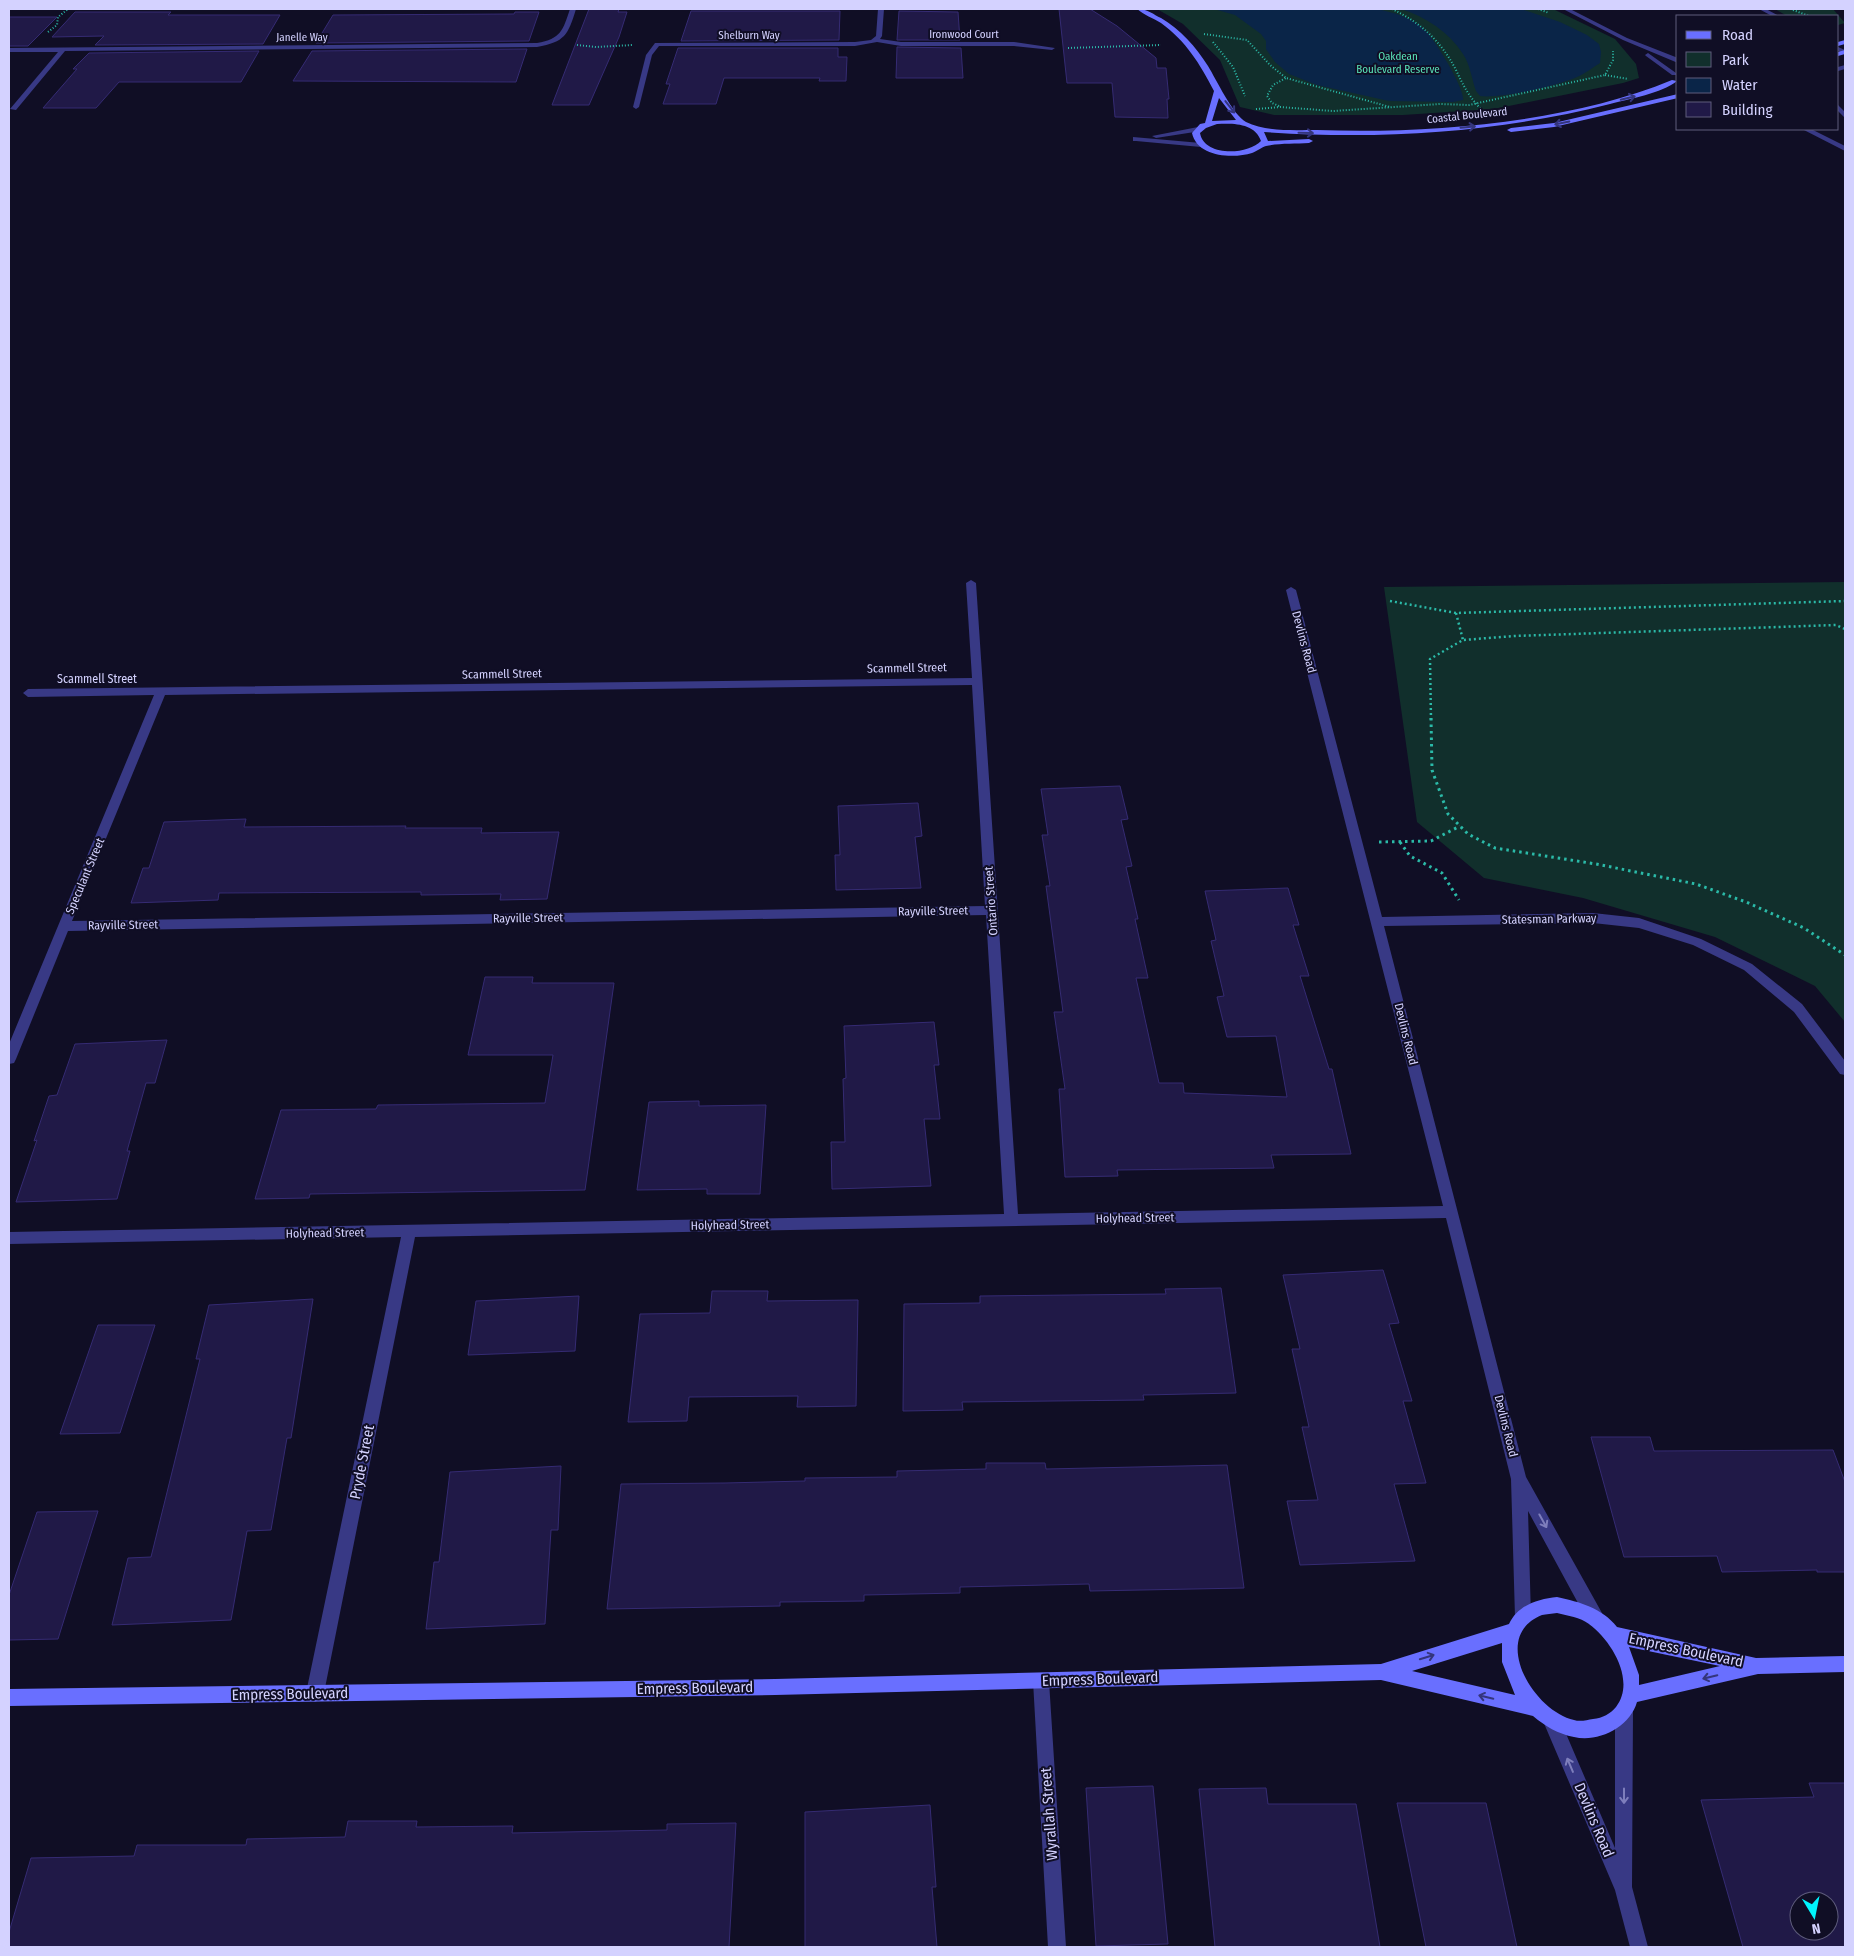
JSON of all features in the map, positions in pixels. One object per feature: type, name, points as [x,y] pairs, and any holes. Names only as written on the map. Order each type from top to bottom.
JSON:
[{"type":"street","points":[[555,42],[564,35],[573,9]]},
{"type":"street","points":[[875,40],[879,36],[881,9]]},
{"type":"street","points":[[1140,9],[1162,22],[1189,44],[1205,67],[1217,91],[1243,124]]},
{"type":"street","points":[[1566,9],[1625,40],[1676,60]]},
{"type":"street","points":[[1762,9],[1774,15]]},
{"type":"street","name":"Shelburn Way","points":[[656,44],[855,44],[873,42],[875,40]]},
{"type":"street","name":"Ironwood Court","points":[[875,40],[901,44],[1014,44],[1052,48]]},
{"type":"street","points":[[1625,40],[1676,78]]},
{"type":"street","name":"Janelle Way","points":[[9,50],[537,45],[555,42]]},
{"type":"street","points":[[636,107],[649,54],[656,44]]},
{"type":"street","points":[[14,109],[64,50]]},
{"type":"street","name":"Coastal Boulevard","points":[[1208,124],[1226,122],[1243,124],[1257,129],[1296,132],[1376,132],[1437,130],[1499,124],[1637,96],[1676,78]]},
{"type":"street","points":[[1201,145],[1136,139],[1198,129],[1208,124],[1217,91]]},
{"type":"street","name":"Coastal Boulevard","points":[[1201,145],[1216,151],[1234,153],[1252,150],[1263,144],[1284,141],[1459,136],[1554,125],[1676,96]]},
{"type":"street","points":[[1198,129],[1195,137],[1201,145]]},
{"type":"street","points":[[1257,129],[1264,136],[1263,144]]},
{"type":"street","points":[[1808,130],[1845,149]]},
{"type":"street","name":"Ontario Street","points":[[970,583],[1010,1220]]},
{"type":"street","name":"Devlins Road","points":[[1291,590],[1378,922],[1519,1479],[1523,1617]]},
{"type":"street","name":"Scammell Street","points":[[28,693],[977,681]]},
{"type":"street","name":"Speculant Street","points":[[9,1059],[161,692]]},
{"type":"street","name":"Rayville Street","points":[[64,926],[991,910]]},
{"type":"street","name":"Statesman Parkway","points":[[1378,922],[1593,918],[1639,923],[1696,942],[1748,968],[1798,1008],[1845,1070]]},
{"type":"street","name":"Holyhead Street","points":[[9,1238],[1451,1212]]},
{"type":"street","name":"Pryde Street","points":[[315,1694],[409,1231]]},
{"type":"street","name":"Devlins Road","points":[[1519,1479],[1596,1619]]},
{"type":"street","name":"Empress Boulevard","points":[[1557,1605],[1577,1609],[1596,1619],[1613,1635],[1625,1654],[1632,1675],[1631,1695],[1624,1712],[1610,1724],[1593,1730],[1572,1729],[1552,1722],[1534,1708],[1516,1683],[1509,1656],[1513,1631],[1523,1617],[1538,1608],[1557,1605]]},
{"type":"street","name":"Empress Boulevard","points":[[1381,1672],[1513,1631]]},
{"type":"street","name":"Empress Boulevard","points":[[1613,1635],[1758,1666]]},
{"type":"street","name":"Empress Boulevard","points":[[1631,1695],[1758,1666],[1845,1664]]},
{"type":"street","name":"Empress Boulevard","points":[[9,1698],[775,1687],[1381,1672],[1534,1708]]},
{"type":"street","name":"Wyrallah Street","points":[[1041,1681],[1057,1947]]},
{"type":"street","name":"Devlins Road","points":[[1624,1712],[1624,1890]]},
{"type":"street","name":"Devlins Road","points":[[1552,1722],[1624,1890],[1639,1947]]},
{"type":"path","points":[[31,50],[39,40],[57,25],[58,17],[68,9]]},
{"type":"path","points":[[1392,9],[1414,18],[1430,32],[1444,48],[1469,98],[1499,124]]},
{"type":"path","points":[[1790,9],[1806,15]]},
{"type":"path","points":[[1203,34],[1247,40],[1270,65],[1286,78],[1394,108]]},
{"type":"path","points":[[555,42],[596,47],[656,44]]},
{"type":"path","points":[[1052,48],[1189,44]]},
{"type":"path","points":[[1232,110],[1250,111],[1260,108],[1280,107],[1333,111],[1475,104],[1605,75],[1613,60],[1613,50]]},
{"type":"path","points":[[1280,107],[1272,103],[1267,96],[1273,85],[1286,78]]},
{"type":"path","points":[[1390,602],[1456,613],[1845,601]]},
{"type":"path","points":[[1456,613],[1462,640]]},
{"type":"path","points":[[1845,629],[1836,625],[1514,636],[1462,640],[1430,659],[1432,770],[1448,814],[1468,834],[1495,848],[1596,864],[1696,884],[1746,902],[1804,928],[1845,955]]},
{"type":"path","points":[[1357,843],[1431,841],[1460,826]]},
{"type":"path","points":[[1400,842],[1410,856],[1442,874],[1456,893],[1469,920]]},
{"type":"green space","name":"Oakdean Boulevard Reserve","points":[[1157,9],[1553,9],[1615,39],[1636,64],[1639,78],[1623,83],[1494,109],[1403,115],[1274,115],[1240,107],[1220,60],[1183,24]]},
{"type":"green space","points":[[1775,9],[1833,9],[1838,15],[1785,15]]},
{"type":"green space","points":[[1839,16],[1845,23],[1839,25]]},
{"type":"green space","points":[[1845,582],[1845,1022],[1815,986],[1715,937],[1583,898],[1484,878],[1417,822],[1384,587]]},
{"type":"water","points":[[1214,9],[1376,9],[1403,16],[1416,22],[1430,36],[1455,76],[1463,100],[1453,102],[1389,101],[1317,85],[1289,74],[1275,62],[1266,49],[1266,41],[1261,34],[1235,15]]},
{"type":"water","points":[[1401,9],[1521,9],[1560,22],[1587,35],[1599,44],[1601,52],[1600,63],[1580,76],[1568,81],[1515,94],[1480,96],[1476,91],[1465,58],[1451,39],[1428,21]]},
{"type":"building","points":[[589,9],[619,9],[618,12],[627,12],[619,37],[589,105],[552,105]]},
{"type":"building","points":[[1059,9],[1090,9],[1117,26],[1156,58],[1157,68],[1166,68],[1169,99],[1167,99],[1168,118],[1115,117],[1112,83],[1067,83]]},
{"type":"building","points":[[691,11],[840,11],[839,40],[681,41]]},
{"type":"building","points":[[899,11],[958,12],[960,40],[897,40]]},
{"type":"building","points":[[75,12],[171,12],[168,15],[280,15],[263,44],[95,45],[104,36],[52,37]]},
{"type":"building","points":[[515,12],[539,12],[529,41],[316,43],[333,15],[514,14]]},
{"type":"building","points":[[9,17],[57,17],[28,46],[9,46]]},
{"type":"building","points":[[897,47],[961,48],[963,78],[896,78]]},
{"type":"building","points":[[678,48],[838,48],[838,57],[847,57],[846,81],[819,81],[820,78],[724,78],[716,104],[663,104],[670,84],[666,84]]},
{"type":"building","points":[[527,49],[516,82],[293,81],[312,51]]},
{"type":"building","points":[[259,51],[241,82],[119,82],[96,108],[43,108],[77,69],[73,69],[89,53]]},
{"type":"building","points":[[1120,786],[1128,819],[1121,820],[1132,866],[1126,867],[1138,919],[1135,919],[1148,978],[1136,978],[1159,1083],[1183,1083],[1184,1093],[1287,1097],[1276,1036],[1227,1037],[1217,997],[1224,996],[1211,941],[1216,940],[1205,891],[1288,888],[1299,925],[1293,925],[1309,976],[1300,976],[1329,1069],[1332,1069],[1351,1154],[1271,1155],[1274,1168],[1117,1170],[1118,1176],[1065,1177],[1059,1089],[1065,1089],[1054,1012],[1063,1012],[1046,886],[1050,886],[1042,835],[1048,835],[1041,789]]},
{"type":"building","points":[[918,803],[922,836],[915,837],[921,888],[836,890],[835,855],[840,855],[838,806]]},
{"type":"building","points":[[246,819],[244,827],[406,826],[405,828],[482,828],[481,833],[559,832],[547,899],[500,900],[501,894],[421,895],[421,892],[219,893],[218,900],[131,903],[143,868],[149,868],[164,822]]},
{"type":"building","points":[[485,977],[533,977],[532,983],[614,983],[585,1190],[310,1194],[309,1198],[255,1199],[281,1110],[376,1109],[378,1105],[545,1103],[553,1055],[468,1055]]},
{"type":"building","points":[[934,1022],[939,1065],[934,1065],[940,1119],[924,1119],[931,1186],[832,1189],[831,1142],[845,1142],[843,1079],[846,1078],[844,1026]]},
{"type":"building","points":[[167,1040],[155,1083],[146,1083],[127,1151],[130,1151],[117,1199],[16,1202],[37,1140],[34,1141],[49,1096],[57,1095],[75,1044]]},
{"type":"building","points":[[699,1101],[699,1106],[766,1105],[760,1194],[707,1194],[707,1189],[637,1190],[649,1102]]},
{"type":"building","points":[[1383,1270],[1399,1323],[1389,1324],[1412,1401],[1403,1401],[1426,1483],[1394,1484],[1415,1561],[1300,1565],[1287,1501],[1318,1500],[1302,1427],[1309,1427],[1292,1349],[1300,1349],[1283,1275]]},
{"type":"building","points":[[1221,1288],[1236,1393],[1143,1395],[1144,1400],[962,1402],[963,1410],[903,1411],[904,1304],[980,1303],[980,1296],[1166,1294],[1165,1289]]},
{"type":"building","points":[[712,1291],[768,1291],[767,1301],[858,1300],[856,1406],[797,1407],[798,1396],[689,1397],[687,1421],[628,1422],[640,1314],[710,1313]]},
{"type":"building","points":[[579,1296],[575,1351],[468,1355],[476,1301]]},
{"type":"building","points":[[313,1299],[291,1438],[287,1438],[271,1530],[247,1531],[231,1620],[112,1625],[128,1558],[151,1557],[200,1359],[196,1359],[209,1305]]},
{"type":"building","points":[[98,1325],[155,1325],[120,1433],[60,1434]]},
{"type":"building","points":[[1591,1437],[1650,1437],[1654,1451],[1833,1450],[1845,1482],[1845,1572],[1817,1572],[1817,1570],[1722,1572],[1717,1556],[1624,1557]]},
{"type":"building","points":[[986,1463],[1045,1463],[1046,1469],[1227,1465],[1244,1588],[1090,1591],[1089,1584],[960,1587],[960,1593],[864,1595],[864,1601],[780,1602],[780,1606],[607,1609],[621,1484],[805,1481],[805,1478],[897,1477],[897,1471],[986,1469]]},
{"type":"building","points":[[561,1466],[558,1530],[551,1530],[545,1624],[426,1629],[434,1562],[439,1562],[450,1472]]},
{"type":"building","points":[[98,1511],[58,1639],[9,1640],[9,1595],[37,1512]]},
{"type":"building","points":[[1809,1783],[1845,1783],[1845,1947],[1743,1947],[1701,1800],[1814,1797]]},
{"type":"building","points":[[1153,1786],[1168,1944],[1096,1946],[1086,1788]]},
{"type":"building","points":[[1266,1788],[1268,1804],[1356,1804],[1380,1947],[1215,1947],[1199,1789]]},
{"type":"building","points":[[1397,1803],[1486,1803],[1517,1947],[1426,1947]]},
{"type":"building","points":[[930,1805],[936,1887],[932,1887],[937,1947],[805,1947],[805,1812]]},
{"type":"building","points":[[348,1821],[417,1821],[416,1827],[513,1826],[512,1833],[667,1830],[667,1824],[736,1823],[729,1947],[9,1947],[9,1932],[31,1858],[134,1856],[137,1845],[246,1845],[247,1839],[345,1837]]}]
